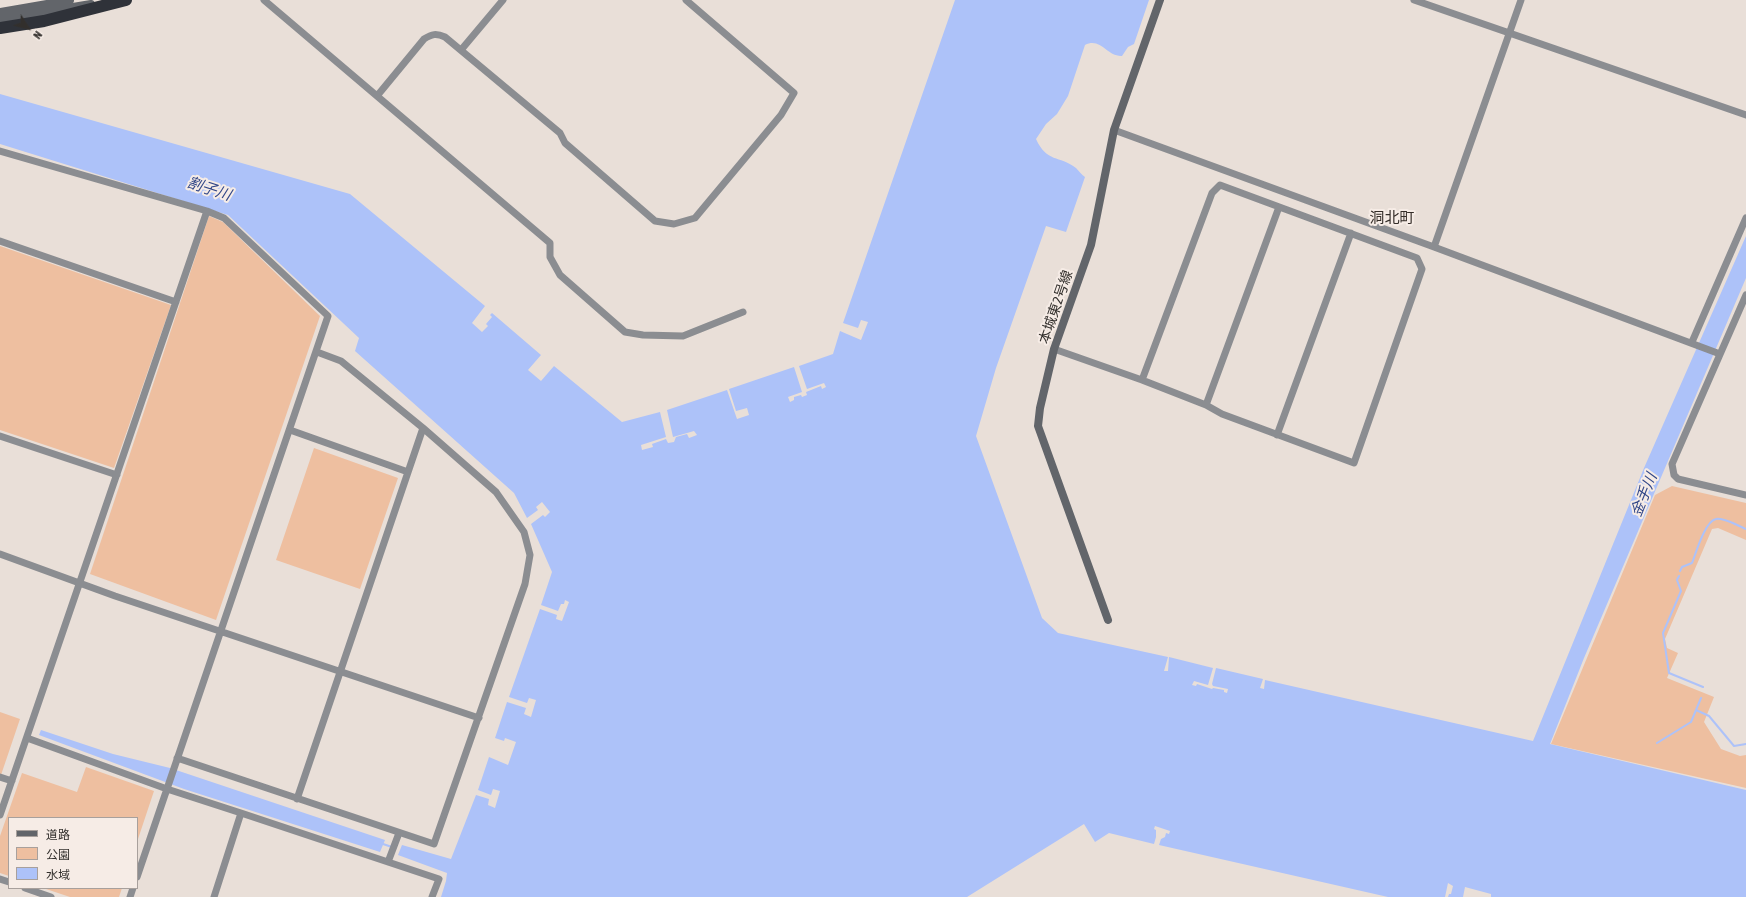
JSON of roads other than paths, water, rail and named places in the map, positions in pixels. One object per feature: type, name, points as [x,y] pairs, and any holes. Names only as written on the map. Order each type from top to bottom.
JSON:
[{"type":"highway","points":[[0,28],[44,21],[126,0]]},
{"type":"street","points":[[0,12],[70,0]]},
{"type":"street","points":[[0,19],[113,0]]},
{"type":"street","points":[[264,0],[550,243],[550,257],[560,275],[625,332],[643,335],[683,336],[743,312]]},
{"type":"street","points":[[461,50],[503,0]]},
{"type":"street","points":[[377,96],[424,39],[432,34],[438,34],[445,37],[560,133],[565,143],[655,221],[674,224],[695,218],[781,115],[794,93],[686,0]]},
{"type":"street","name":"本城東2号線","points":[[1108,620],[1038,426],[1040,408],[1054,349],[1091,245],[1114,130],[1160,0]]},
{"type":"street","points":[[1414,0],[1746,115]]},
{"type":"street","points":[[1434,247],[1521,0]]},
{"type":"street","points":[[1114,130],[1718,353]]},
{"type":"street","points":[[0,150],[224,218],[328,316],[317,352],[138,873]]},
{"type":"street","points":[[1054,349],[1142,380],[1206,405],[1222,414],[1354,463],[1422,268],[1417,258],[1220,185],[1212,193],[1142,380]]},
{"type":"street","points":[[1206,405],[1279,207]]},
{"type":"street","points":[[0,815],[207,212]]},
{"type":"street","points":[[1694,343],[1746,218]]},
{"type":"street","points":[[1277,435],[1351,233]]},
{"type":"street","points":[[0,241],[176,302]]},
{"type":"street","points":[[1746,294],[1718,353],[1672,464],[1674,475],[1678,479],[1746,495]]},
{"type":"street","points":[[177,758],[434,844],[525,584],[530,555],[524,532],[496,492],[423,428],[341,361],[317,352]]},
{"type":"street","points":[[297,799],[423,428]]},
{"type":"street","points":[[290,430],[408,472]]},
{"type":"street","points":[[0,436],[117,475]]},
{"type":"street","points":[[0,554],[220,632],[478,718]]},
{"type":"street","points":[[27,738],[241,814],[439,879],[432,897]]},
{"type":"street","points":[[0,777],[12,781]]},
{"type":"street","points":[[214,897],[241,814]]},
{"type":"street","points":[[388,862],[399,833]]},
{"type":"street","points":[[28,889],[51,897]]},
{"type":"water","points":[[955,0],[1149,0],[1134,44],[1128,47],[1122,56],[1112,54],[1095,43],[1085,45],[1068,96],[1057,114],[1046,124],[1036,139],[1044,152],[1054,158],[1070,164],[1085,177],[1066,232],[1046,226],[996,368],[976,436],[1042,618],[1058,633],[1168,657],[1164,671],[1168,671],[1169,657],[1213,668],[1208,685],[1194,681],[1192,685],[1196,686],[1197,684],[1212,689],[1224,690],[1224,692],[1227,693],[1228,689],[1213,686],[1212,684],[1216,668],[1263,679],[1260,688],[1264,689],[1265,680],[1533,741],[1644,468],[1746,236],[1746,278],[1584,658],[1550,744],[1746,790],[1746,897],[1491,897],[1491,894],[1465,887],[1463,897],[1448,897],[1449,894],[1451,894],[1453,886],[1448,883],[1445,897],[1388,897],[1159,845],[1161,839],[1165,837],[1166,833],[1169,834],[1170,831],[1155,826],[1154,829],[1156,830],[1156,837],[1154,844],[1109,833],[1095,842],[1084,824],[967,897],[441,897],[447,873],[398,855],[402,845],[451,859],[476,795],[489,799],[488,805],[495,808],[500,791],[493,789],[491,795],[478,790],[489,757],[508,765],[516,742],[505,738],[504,741],[495,738],[507,702],[526,708],[524,714],[531,717],[536,700],[529,698],[527,703],[509,697],[540,609],[557,615],[556,619],[562,621],[569,602],[565,600],[564,604],[561,604],[558,611],[541,605],[552,572],[531,524],[543,515],[545,517],[550,512],[542,502],[536,507],[538,510],[527,518],[514,493],[355,351],[359,338],[228,215],[0,144],[0,94],[350,194],[485,306],[472,323],[482,332],[488,326],[486,324],[492,317],[490,315],[492,313],[541,355],[528,370],[541,381],[554,366],[622,422],[660,412],[666,437],[641,445],[642,450],[653,447],[652,444],[666,439],[668,443],[674,442],[676,437],[687,434],[689,438],[697,435],[694,431],[673,437],[667,410],[727,390],[737,419],[749,415],[747,408],[736,411],[729,389],[794,367],[802,392],[788,397],[790,402],[794,400],[794,397],[801,395],[802,397],[807,395],[806,392],[821,386],[822,389],[826,387],[824,383],[807,389],[799,366],[833,354],[840,331],[861,340],[868,322],[861,320],[858,328],[843,323]]},
{"type":"water","points":[[41,730],[113,754],[170,768],[385,840],[380,852],[184,789],[39,735]]},
{"type":"waterway","points":[[1680,571],[1682,567],[1692,563],[1698,545],[1708,525],[1712,521],[1716,519],[1723,519],[1746,529]]},
{"type":"waterway","points":[[1679,576],[1677,580],[1681,591],[1663,633],[1669,673],[1703,687]]},
{"type":"waterway","points":[[1657,743],[1691,722],[1701,698]]},
{"type":"waterway","points":[[1696,710],[1709,716],[1734,746],[1746,744]]},
{"type":"waterway","points":[[380,843],[392,847]]},
{"type":"district","name":"洞北町","points":[[1392,218]]},
{"type":"water label","name":"割子川","points":[[209,189]]},
{"type":"water label","name":"金手川","points":[[1644,495]]}]
